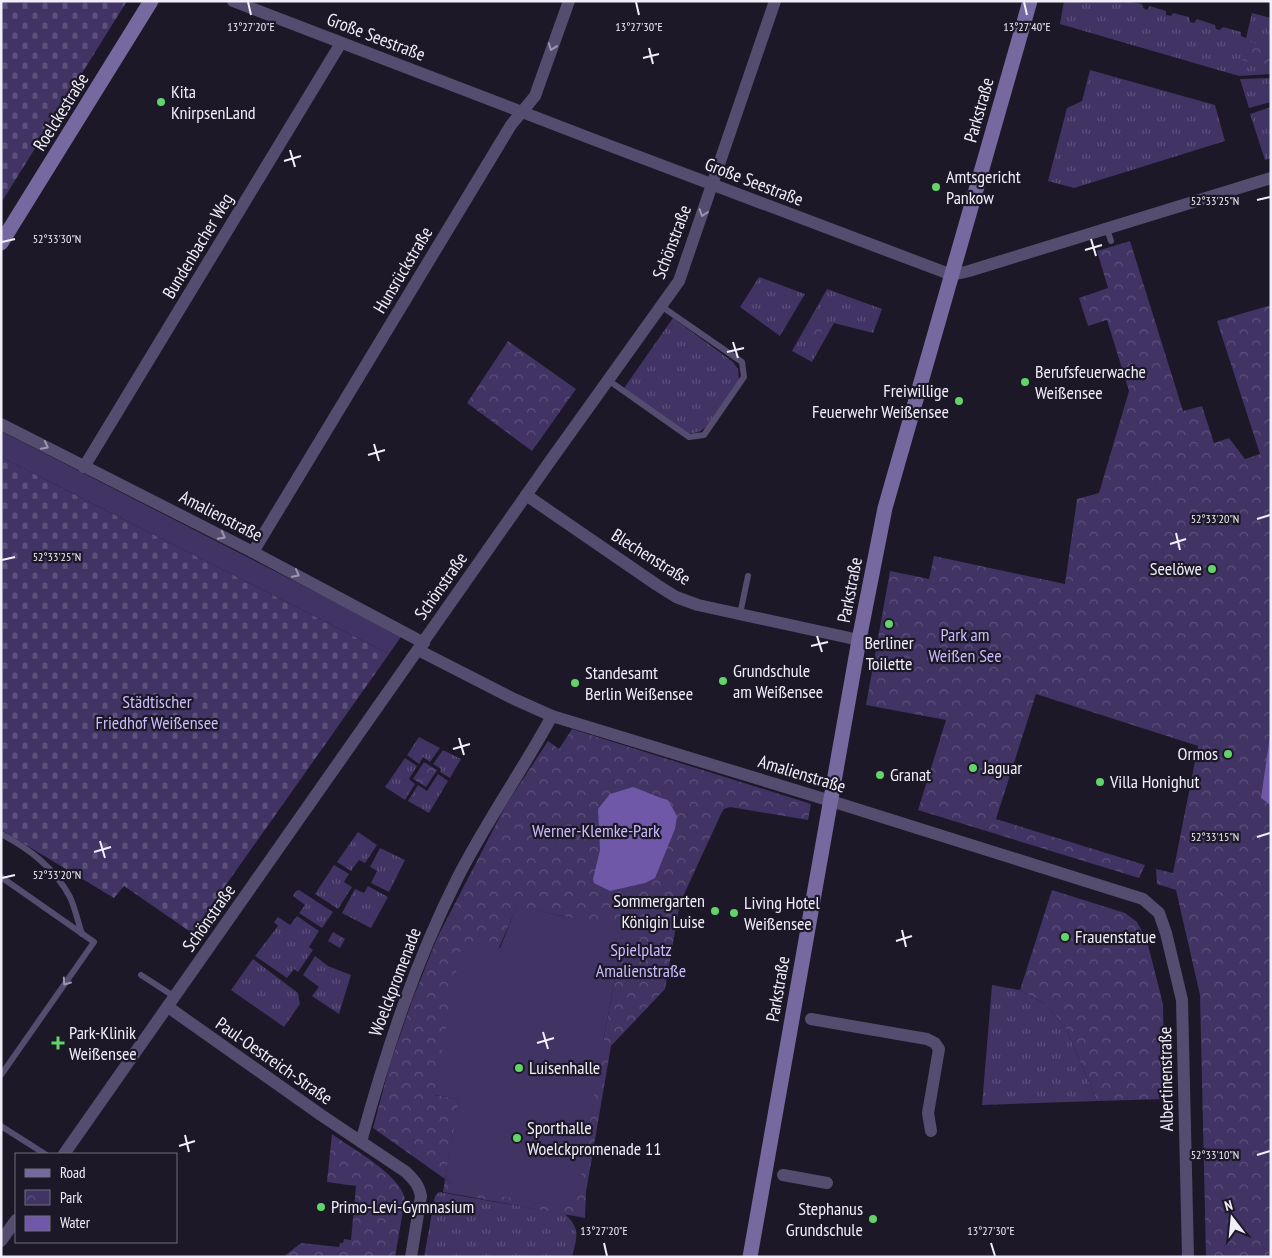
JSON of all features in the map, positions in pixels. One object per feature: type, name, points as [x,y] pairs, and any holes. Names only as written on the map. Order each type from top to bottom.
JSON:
[{"type":"street","name":"Roelckestraße","points":[[1,243],[151,1]]},
{"type":"street","name":"Große Seestraße","points":[[233,1],[522,113],[952,275]]},
{"type":"street","name":"Hunsrückstraße","points":[[252,552],[511,125],[535,96],[569,1]]},
{"type":"street","name":"Schönstraße","points":[[65,1153],[526,495],[679,281],[775,1]]},
{"type":"street","name":"Parkstraße","points":[[750,1257],[859,640],[885,508],[1030,1]]},
{"type":"street","name":"Bundenbacher Weg","points":[[84,467],[341,43]]},
{"type":"street","points":[[952,275],[1271,178]]},
{"type":"street","name":"Amalienstraße","points":[[1,424],[252,552],[514,699],[552,716],[1143,899],[1159,913],[1166,933]]},
{"type":"street","name":"Blechenstraße","points":[[526,495],[676,597],[698,605],[859,640]]},
{"type":"street","name":"Woelckpromenade","points":[[361,1142],[386,1052],[431,934],[473,849],[552,716]]},
{"type":"street","name":"Albertinenstraße","points":[[1166,933],[1182,1000],[1188,1257]]},
{"type":"street","name":"Paul-Oestreich-Straße","points":[[172,1002],[361,1142]]},
{"type":"street","points":[[811,1020],[927,1039],[935,1043],[939,1048],[928,1113],[931,1131]]},
{"type":"street","points":[[361,1142],[406,1172],[420,1188],[421,1196],[411,1257]]},
{"type":"street","points":[[783,1175],[827,1183]]},
{"type":"street","points":[[1,1241],[15,1221]]},
{"type":"lane","points":[[1107,229],[1111,241]]},
{"type":"lane","points":[[608,380],[689,437],[704,434],[744,377],[742,362],[661,306]]},
{"type":"lane","points":[[740,614],[748,576]]},
{"type":"lane","points":[[1,834],[19,844],[48,866],[70,897],[83,934]]},
{"type":"lane","points":[[1,877],[94,942],[1,1075]]},
{"type":"lane","points":[[141,975],[172,1002]]},
{"type":"lane","points":[[1,1126],[43,1153]]},
{"type":"green space","points":[[1,1],[127,1],[1,203]]},
{"type":"green space","points":[[1064,1],[1119,1],[1124,3],[1126,1],[1142,4],[1143,8],[1147,10],[1150,6],[1166,11],[1166,15],[1171,16],[1173,13],[1189,17],[1190,22],[1194,23],[1197,19],[1215,25],[1216,29],[1220,30],[1223,27],[1241,32],[1241,36],[1246,38],[1252,13],[1271,18],[1271,74],[1239,76],[1060,24]]},
{"type":"green space","points":[[1247,41],[1271,48],[1269,69],[1242,60]]},
{"type":"green space","points":[[1090,70],[1215,105],[1225,141],[1074,188],[1048,181],[1067,108],[1082,101]]},
{"type":"green space","points":[[1271,78],[1271,102],[1249,108],[1240,79]]},
{"type":"green space","points":[[1271,107],[1271,158],[1265,160],[1250,114]]},
{"type":"green space","name":"Park am Weißen See","points":[[1130,241],[1183,411],[1202,406],[1214,443],[1229,438],[1245,459],[1260,454],[1217,321],[1271,305],[1271,1257],[1206,1257],[1200,995],[1176,890],[1157,884],[1156,869],[1173,873],[1198,746],[1036,694],[996,819],[1145,865],[1139,878],[918,810],[946,720],[866,705],[890,571],[929,579],[934,556],[1065,584],[1077,499],[1099,493],[1129,391],[1107,320],[1088,326],[1079,298],[1108,288],[1097,251]]},
{"type":"green space","points":[[759,277],[805,294],[780,336],[740,307]]},
{"type":"green space","points":[[827,289],[882,309],[873,333],[834,323],[812,362],[792,351]]},
{"type":"green space","points":[[819,314],[829,320],[819,337],[809,331]]},
{"type":"green space","points":[[673,318],[733,362],[738,369],[739,380],[706,427],[695,433],[687,433],[624,388]]},
{"type":"green space","points":[[508,341],[576,389],[532,451],[467,403]]},
{"type":"green space","points":[[1,431],[401,637],[389,654],[1,457]]},
{"type":"green space","name":"Städtischer Friedhof Weißensee","points":[[1,457],[389,654],[192,933],[124,886],[114,898],[1,830]]},
{"type":"green space","name":"Werner-Klemke-Park","points":[[572,729],[811,804],[808,820],[730,807],[724,809],[721,814],[680,903],[665,989],[611,1046],[586,1192],[585,1218],[443,1192],[445,1179],[373,1128],[390,1064],[437,938],[506,805],[548,741],[559,749]],"holes":[[[517,907],[563,916],[623,935],[603,1042],[452,1184],[445,1179],[460,1099],[434,1095]]]},
{"type":"green space","points":[[419,737],[440,748],[430,762],[423,757],[419,764],[407,755]]},
{"type":"green space","points":[[443,750],[461,759],[450,778],[440,772],[441,769],[433,764]]},
{"type":"green space","points":[[405,758],[417,766],[409,779],[415,784],[405,800],[385,787]]},
{"type":"green space","points":[[424,762],[437,770],[426,787],[413,779]]},
{"type":"green space","points":[[438,774],[448,781],[429,813],[408,801],[418,785],[427,791]]},
{"type":"green space","points":[[358,832],[377,845],[365,863],[359,860],[351,871],[337,862]]},
{"type":"green space","points":[[380,848],[405,860],[389,892],[371,883],[377,871],[370,867]]},
{"type":"green space","points":[[334,865],[349,874],[344,882],[352,887],[338,909],[315,894]]},
{"type":"green space","points":[[368,886],[388,897],[371,928],[342,913],[355,889],[364,893]]},
{"type":"green space","points":[[299,890],[333,912],[322,928],[299,913],[305,905],[293,896]]},
{"type":"green space","points":[[1052,890],[1125,913],[1137,922],[1147,941],[1163,1004],[1165,1099],[1097,1101],[1065,1026],[1045,1004],[1020,990]]},
{"type":"green space","name":"Luisenhalle","points":[[517,906],[614,925],[623,935],[603,1042],[578,1196],[572,1204],[562,1207],[464,1189],[445,1179],[459,1099],[434,1095],[462,941],[500,948]]},
{"type":"green space","points":[[297,916],[319,931],[309,947],[313,950],[298,972],[294,969],[287,978],[255,956],[278,926],[274,922],[278,917],[290,925]]},
{"type":"green space","points":[[333,932],[345,939],[340,948],[328,941]]},
{"type":"green space","points":[[315,956],[328,966],[351,975],[339,1014],[312,996],[319,987],[303,975]]},
{"type":"green space","points":[[253,959],[298,993],[300,1004],[284,1027],[231,990]]},
{"type":"green space","points":[[992,985],[1020,990],[1045,1004],[1065,1026],[1097,1101],[982,1105]]},
{"type":"green space","points":[[332,1134],[385,1171],[401,1190],[405,1199],[395,1257],[283,1257],[301,1243],[339,1247],[344,1239],[351,1240],[356,1186],[327,1182]]},
{"type":"green space","points":[[439,1192],[565,1214],[576,1229],[572,1257],[424,1257],[435,1196]]},
{"type":"water","points":[[1271,729],[1271,808],[1261,798]]},
{"type":"water","points":[[633,787],[668,800],[677,816],[675,829],[655,878],[645,883],[610,891],[594,883],[593,879],[600,850],[598,809],[610,794]]},
{"type":"place","name":"Kita KnirpsenLand","points":[[161,102]]},
{"type":"place","name":"Amtsgericht Pankow","points":[[936,187]]},
{"type":"place","name":"Berufsfeuerwache Weißensee","points":[[1025,382]]},
{"type":"place","name":"Freiwillige Feuerwehr Weißensee","points":[[959,401]]},
{"type":"place","name":"Seelöwe","points":[[1212,569]]},
{"type":"place","name":"Berliner Toilette","points":[[889,624]]},
{"type":"place","name":"Grundschule am Weißensee","points":[[723,681]]},
{"type":"place","name":"Standesamt Berlin Weißensee","points":[[575,683]]},
{"type":"place","name":"Ormos","points":[[1228,754]]},
{"type":"place","name":"Jaguar","points":[[973,768]]},
{"type":"place","name":"Granat","points":[[880,775]]},
{"type":"place","name":"Villa Honighut","points":[[1100,782]]},
{"type":"place","name":"Sommergarten Königin Luise","points":[[715,911]]},
{"type":"place","name":"Living Hotel Weißensee","points":[[734,913]]},
{"type":"place","name":"Frauenstatue","points":[[1065,937]]},
{"type":"place","name":"Park-Klinik Weißensee","points":[[58,1043]]},
{"type":"place","name":"Luisenhalle","points":[[519,1068]]},
{"type":"place","name":"Sporthalle Woelckpromenade 11","points":[[517,1138]]},
{"type":"place","name":"Primo-Levi-Gymnasium","points":[[321,1207]]},
{"type":"place","name":"Stephanus Grundschule","points":[[873,1219]]},
{"type":"park label","name":"Spielplatz Amalienstraße","points":[[641,960]]}]
